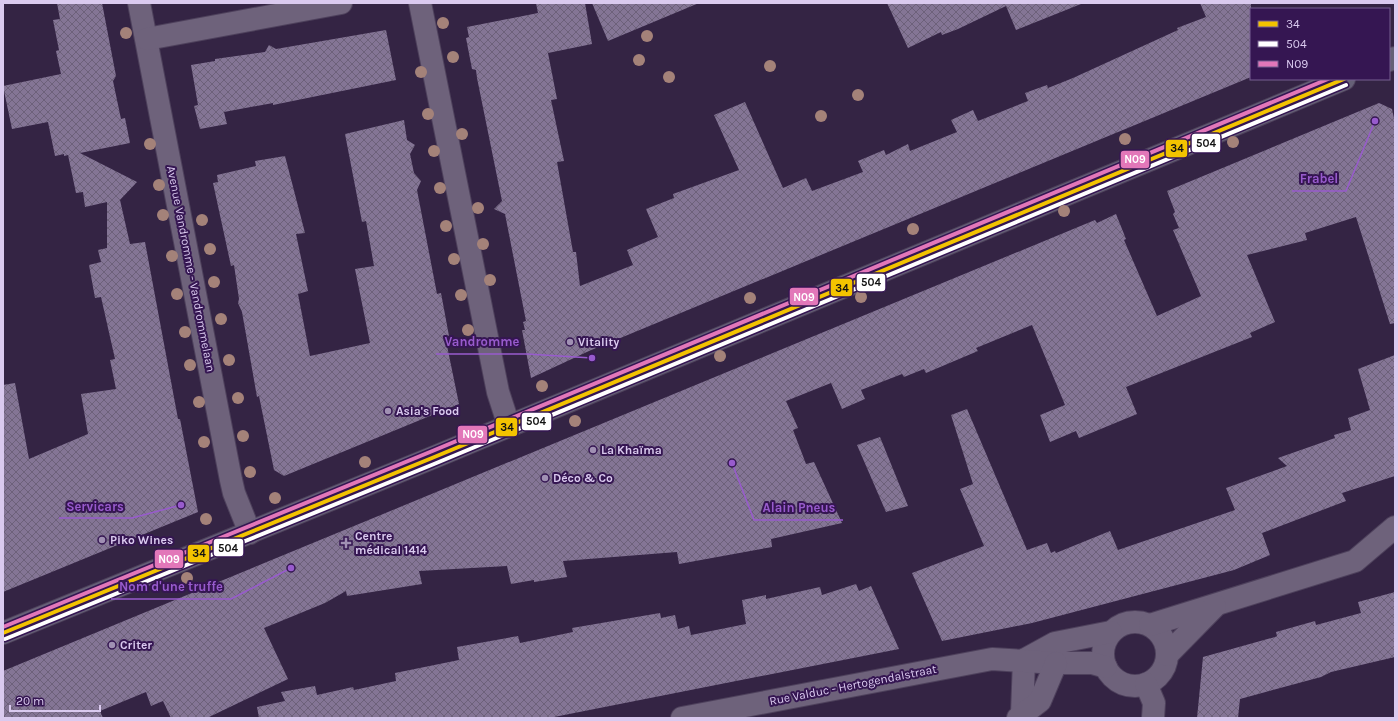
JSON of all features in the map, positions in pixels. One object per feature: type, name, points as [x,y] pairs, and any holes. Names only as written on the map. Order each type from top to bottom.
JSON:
[{"type":"main road","points":[[3,633],[250,533],[1342,80]]},
{"type":"street","name":"Avenue Vandromme - Vandrommelaan","points":[[139,3],[231,480],[234,493],[250,533]]},
{"type":"street","points":[[147,39],[341,3]]},
{"type":"street","points":[[420,3],[498,392],[509,426]]},
{"type":"street","points":[[1150,625],[1355,561],[1395,527]]},
{"type":"street","points":[[1167,655],[1216,605]]},
{"type":"street","points":[[1020,716],[1024,660],[1055,643],[1111,632],[1129,622],[1140,622],[1150,625],[1157,630],[1163,638],[1167,655],[1162,672],[1146,684],[1135,686],[1123,684],[1113,677],[1106,667],[1104,655],[1105,643],[1111,632]]},
{"type":"street","name":"Rue Valduc - Hertogendalstraat","points":[[682,718],[992,659],[1056,663],[1092,663],[1106,667]]},
{"type":"street","points":[[1020,716],[1040,701],[1056,663]]},
{"type":"street","points":[[1146,684],[1154,703],[1153,718]]},
{"type":"building","points":[[57,3],[102,3],[116,76],[113,81],[121,119],[125,118],[130,143],[80,153],[137,182],[120,200],[130,244],[145,242],[178,419],[180,419],[198,512],[3,592],[3,385],[15,383],[29,459],[88,434],[81,394],[116,389],[110,360],[115,359],[101,297],[95,298],[89,265],[101,262],[98,250],[107,248],[107,202],[85,207],[83,192],[76,193],[68,155],[64,156],[64,154],[55,156],[48,122],[12,129],[3,86],[61,74],[56,51],[59,50],[53,20],[60,19]]},
{"type":"building","points":[[536,3],[585,3],[592,44],[548,53],[557,99],[551,100],[564,161],[557,162],[573,252],[576,252],[580,286],[633,265],[627,250],[658,237],[646,209],[674,198],[673,194],[739,170],[714,115],[745,102],[783,188],[806,178],[812,191],[863,172],[858,161],[884,150],[886,155],[908,144],[910,151],[957,132],[951,120],[973,110],[978,121],[1028,101],[1025,93],[1047,85],[1048,88],[1073,78],[1178,30],[1177,28],[1206,17],[1200,3],[1251,3],[1250,77],[589,351],[531,378],[522,330],[525,330],[523,322],[526,321],[505,214],[494,209],[502,201],[476,70],[472,69],[466,38],[469,37],[467,27],[538,13]]},
{"type":"building","points":[[592,3],[699,3],[608,41]]},
{"type":"building","points":[[887,3],[1081,4],[1016,30],[1006,6],[958,29],[942,35],[941,32],[908,48]]},
{"type":"building","points":[[386,30],[396,80],[273,105],[273,103],[224,112],[227,124],[200,129],[194,106],[198,105],[191,65],[215,61],[215,59],[265,52],[269,45],[276,49]]},
{"type":"building","points":[[1379,103],[1392,109],[1395,123],[1395,323],[1390,324],[1356,217],[1305,233],[1307,240],[1247,255],[1275,322],[1250,333],[1252,337],[1126,387],[1137,414],[1079,438],[1076,431],[1050,442],[1040,415],[1065,405],[1032,325],[976,348],[978,351],[926,373],[924,369],[904,377],[902,374],[861,390],[865,399],[842,409],[831,383],[786,401],[798,428],[793,430],[806,464],[814,462],[842,523],[771,539],[772,547],[679,564],[677,552],[563,561],[567,577],[534,582],[534,580],[511,584],[507,566],[419,571],[422,584],[347,596],[346,591],[325,603],[264,628],[288,679],[207,718],[171,718],[163,701],[151,706],[146,692],[100,711],[103,718],[3,718],[3,671],[1095,220],[1097,223],[1116,214],[1126,239],[1124,240],[1157,316],[1201,296],[1173,230],[1179,228],[1173,214],[1175,212],[1167,191]]},
{"type":"building","points":[[404,120],[407,140],[415,145],[410,154],[414,173],[421,181],[417,190],[437,294],[441,293],[449,336],[445,336],[459,404],[284,476],[274,470],[259,396],[257,397],[242,312],[238,303],[239,299],[234,265],[231,266],[213,183],[218,182],[217,175],[256,166],[255,161],[285,156],[305,233],[296,234],[308,291],[298,294],[310,356],[370,343],[355,269],[374,266],[366,221],[362,222],[345,134]]},
{"type":"building","points":[[1395,355],[1395,476],[1342,493],[1346,501],[1262,533],[1270,555],[1234,570],[1032,623],[942,641],[912,573],[984,546],[960,489],[973,484],[951,415],[967,409],[1027,550],[1047,543],[1051,553],[1055,551],[1056,553],[1110,531],[1118,550],[1235,510],[1226,488],[1287,466],[1278,458],[1335,438],[1334,435],[1351,430],[1348,418],[1370,410],[1358,369]]},
{"type":"building","points":[[880,437],[908,506],[886,512],[857,445]]},
{"type":"building","points":[[856,584],[859,591],[871,586],[899,649],[549,718],[259,718],[257,707],[285,701],[281,692],[315,686],[317,695],[353,687],[354,690],[396,681],[395,673],[459,660],[457,647],[518,636],[520,643],[573,632],[572,628],[660,613],[661,618],[675,615],[678,629],[689,626],[691,635],[746,624],[742,600],[766,595],[766,599],[820,587],[822,595]]},
{"type":"building","points":[[1395,592],[1395,657],[1331,672],[1321,677],[1240,699],[1238,718],[1197,718],[1203,657],[1275,637],[1277,636],[1276,632],[1315,621],[1316,625],[1361,613],[1358,602]]},
{"type":"transit line","name":"N09","points":[[3,627],[430,452],[1326,80]]},
{"type":"transit line","name":"34","points":[[3,633],[432,458],[1342,80]]},
{"type":"transit line","name":"504","points":[[5,639],[434,464],[1346,85]]},
{"type":"place","name":"Frabel","points":[[1375,121]]},
{"type":"place","name":"Vitality","points":[[570,342]]},
{"type":"place","name":"Vandromme","points":[[592,358]]},
{"type":"place","name":"Asia's Food","points":[[388,411]]},
{"type":"place","name":"La Khaïma","points":[[593,450]]},
{"type":"place","name":"Alain Pneus","points":[[732,463]]},
{"type":"place","name":"Déco & Co","points":[[545,478]]},
{"type":"place","name":"Servicars","points":[[181,505]]},
{"type":"place","name":"Piko Wines","points":[[102,540]]},
{"type":"place","name":"Centre médical 1414","points":[[346,543]]},
{"type":"place","name":"Nom d'une truffe","points":[[291,568]]},
{"type":"place","name":"Criter","points":[[112,645]]}]
